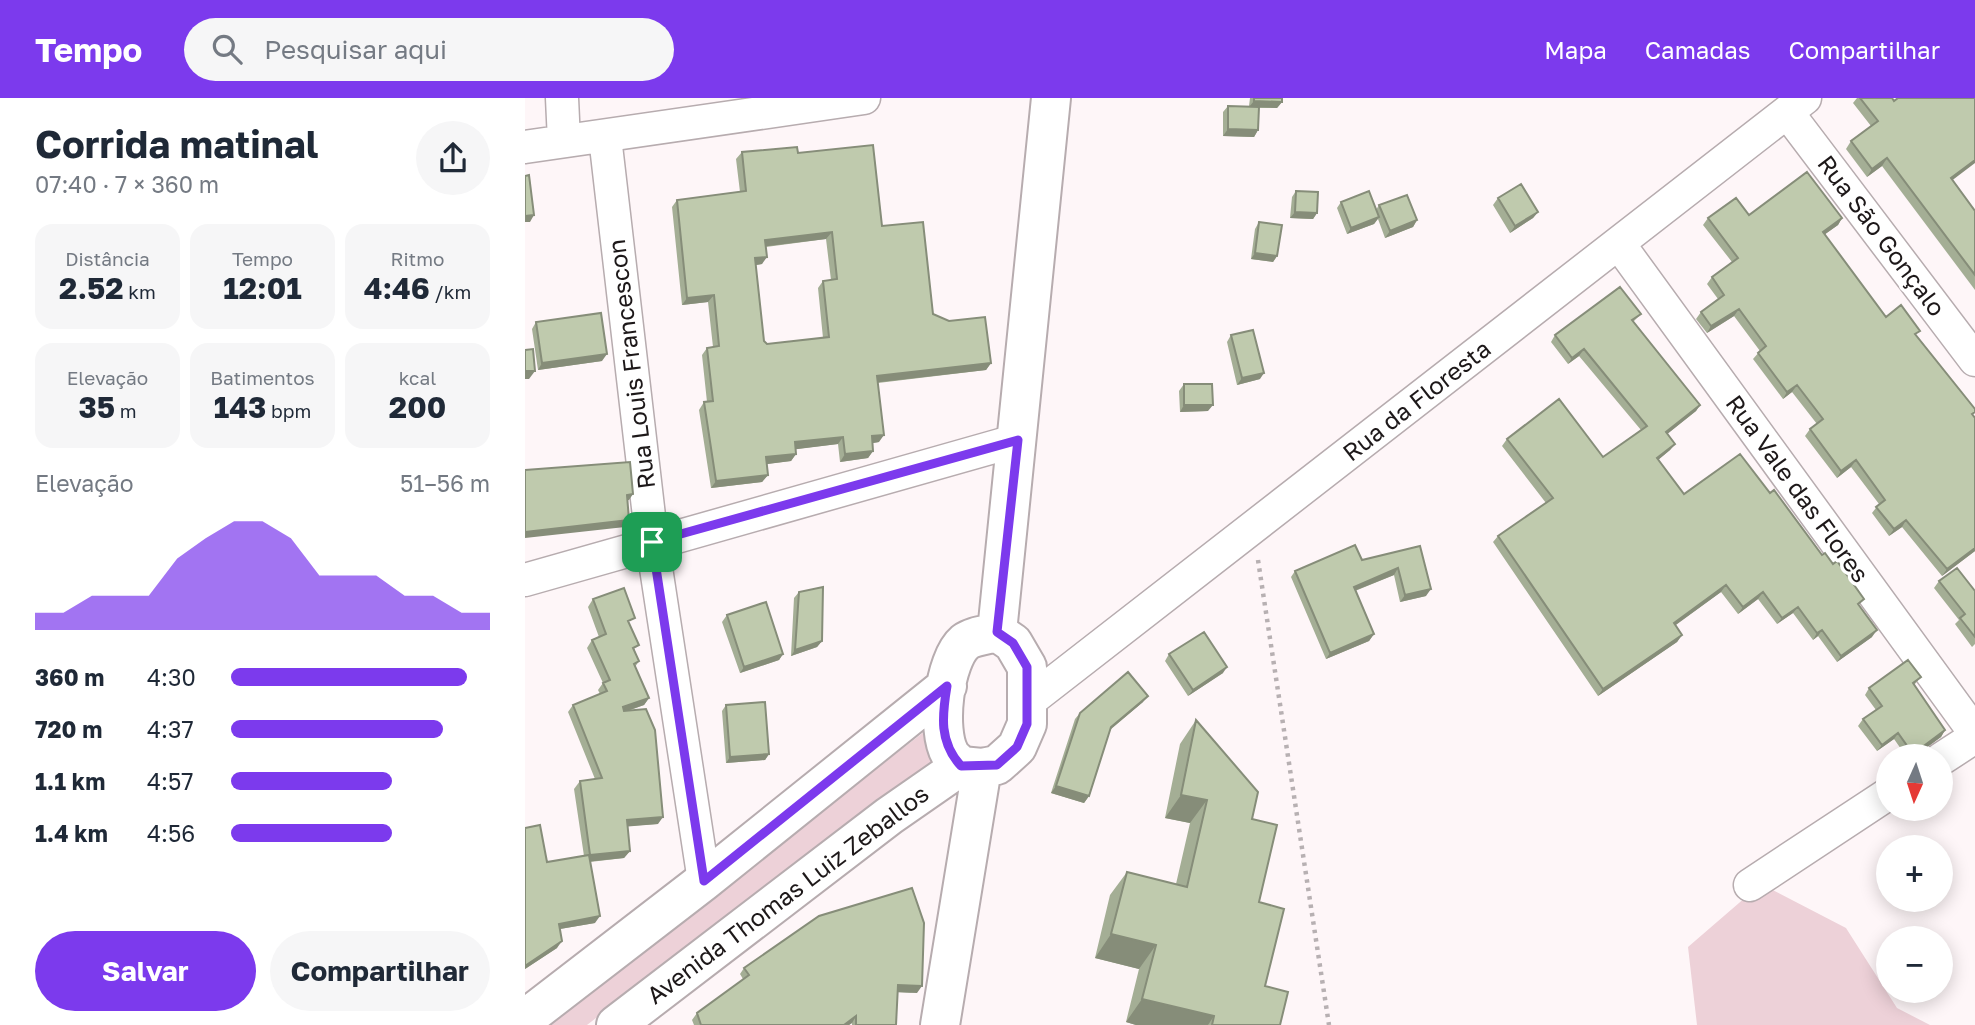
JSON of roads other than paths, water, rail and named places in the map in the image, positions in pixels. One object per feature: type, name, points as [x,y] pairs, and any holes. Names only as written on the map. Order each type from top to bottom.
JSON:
[{"type":"main road","points":[[997,632],[1051,98]]},
{"type":"main road","points":[[997,632],[1013,643],[1027,667],[1027,724],[1017,747],[997,765],[971,767],[949,754],[942,713],[947,686],[957,651],[967,640],[997,632]]},
{"type":"main road","points":[[525,1019],[704,881],[947,686]]},
{"type":"main road","points":[[940,1025],[971,767]]},
{"type":"main road","name":"Avenida Thomas Luiz Zeballos","points":[[615,1025],[889,816],[971,767]]},
{"type":"street","points":[[562,98],[564,141]]},
{"type":"street","points":[[525,146],[605,137],[864,98]]},
{"type":"street","name":"Rua da Floresta","points":[[1027,703],[1796,105]]},
{"type":"street","name":"Rua São Gonçalo","points":[[1796,105],[1975,360]]},
{"type":"street","name":"Rua Louis Francescon","points":[[605,137],[652,542],[704,881]]},
{"type":"street","name":"Rua Vale das Flores","points":[[1619,244],[1975,735]]},
{"type":"street","points":[[525,580],[1018,440]]},
{"type":"street","points":[[1953,751],[1975,735]]},
{"type":"street","points":[[1750,885],[1876,802]]}]
